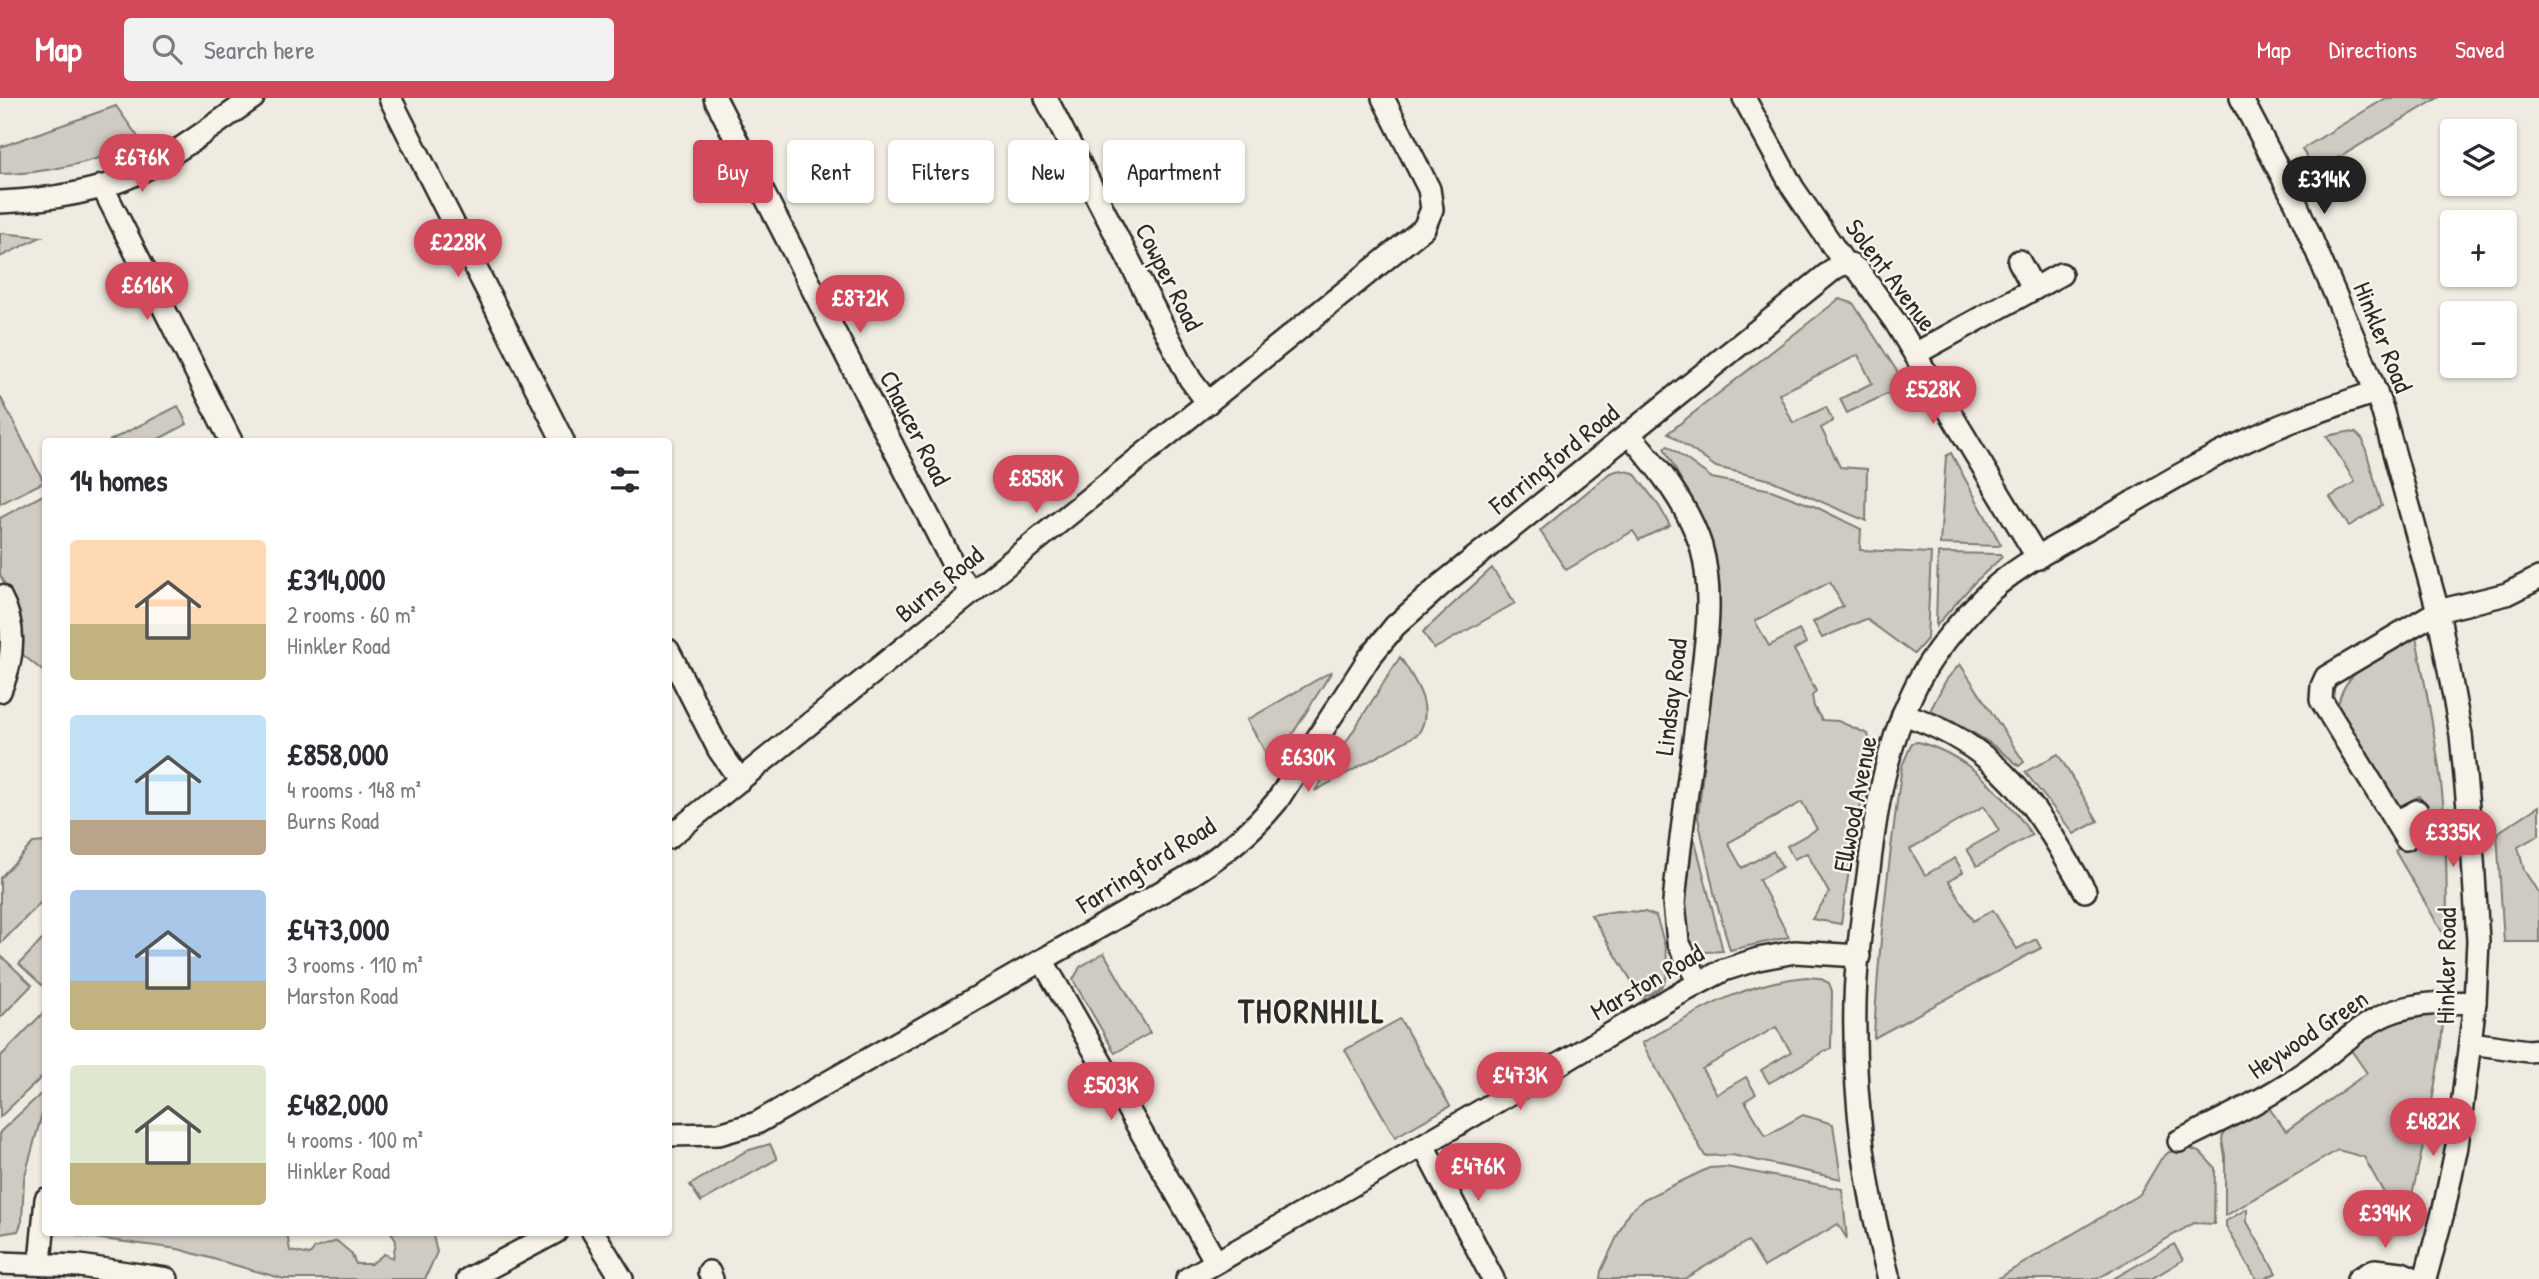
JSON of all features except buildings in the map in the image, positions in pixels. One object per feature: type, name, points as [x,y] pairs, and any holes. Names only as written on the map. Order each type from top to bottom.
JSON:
[{"type":"street","points":[[0,202],[60,196],[134,175],[157,163],[253,98]]},
{"type":"street","points":[[390,98],[561,438]]},
{"type":"street","name":"Chaucer Road","points":[[715,98],[957,572],[972,593]]},
{"type":"street","name":"Cowper Road","points":[[1046,98],[1190,379],[1208,403]]},
{"type":"street","name":"Burns Road","points":[[672,835],[1418,234],[1430,219],[1432,209],[1429,189],[1382,98]]},
{"type":"street","name":"Solent Avenue","points":[[1744,98],[1775,158],[1843,264],[1850,264],[1859,271],[1915,354],[2038,558]]},
{"type":"street","name":"Hinkler Road","points":[[2241,98],[2296,203],[2376,392],[2438,611],[2461,735],[2472,845],[2477,941],[2475,1002],[2457,1146],[2425,1279]]},
{"type":"street","points":[[102,186],[230,438]]},
{"type":"street","points":[[2019,261],[2034,289]]},
{"type":"street","name":"Farringford Road","points":[[672,1135],[719,1134],[757,1123],[1189,876],[1244,837],[1277,801],[1369,658],[1395,626],[1442,584],[1843,264]]},
{"type":"street","points":[[1915,354],[2061,274]]},
{"type":"street","name":"Ellwood Avenue","points":[[1889,1279],[1869,1186],[1858,1105],[1855,1001],[1875,821],[1892,747],[1912,693],[1933,658],[1980,601],[2008,577],[2231,448],[2303,417],[2376,392]]},
{"type":"street","name":"Lindsay Road","points":[[1629,434],[1685,510],[1700,545],[1707,578],[1704,662],[1674,902],[1678,942],[1699,983]]},
{"type":"street","points":[[2417,811],[2401,831],[2321,700],[2326,677],[2438,611],[2507,594],[2539,578]]},
{"type":"street","points":[[0,596],[8,615],[12,644],[0,691]]},
{"type":"street","points":[[672,658],[719,750],[740,780]]},
{"type":"street","points":[[1903,714],[1959,740],[2009,777],[2034,806],[2085,891]]},
{"type":"street","name":"Marston Road","points":[[1187,1279],[1423,1145],[1699,983],[1740,964],[1795,952],[1858,956]]},
{"type":"street","points":[[1042,960],[1216,1262]]},
{"type":"street","name":"Heywood Green","points":[[2179,1141],[2250,1107],[2392,1012],[2422,1003],[2475,1002]]},
{"type":"street","points":[[2471,1043],[2528,1051],[2539,1050]]},
{"type":"street","points":[[1423,1145],[1493,1279]]},
{"type":"street","points":[[40,1263],[43,1236]]},
{"type":"street","points":[[468,1279],[549,1236]]},
{"type":"street","points":[[595,1236],[622,1279]]},
{"type":"street","points":[[0,1263],[40,1263],[111,1269],[167,1279]]},
{"type":"street","points":[[2358,1279],[2375,1270],[2402,1273],[2415,1279]]},
{"type":"shaded area","points":[[2386,98],[2438,98],[2315,172],[2302,149]]},
{"type":"shaded area","points":[[116,106],[143,144],[73,165],[37,172],[0,174],[0,147]]},
{"type":"shaded area","points":[[0,233],[41,237],[0,257]]},
{"type":"shaded area","points":[[1839,299],[1853,303],[1906,385],[1847,413],[1840,399],[1872,383],[1858,355],[1779,394],[1793,423],[1826,407],[1833,421],[1821,428],[1840,467],[1867,469],[1866,521],[1771,480],[1716,467],[1668,433]]},
{"type":"shaded area","points":[[0,396],[42,478],[42,483],[0,504]]},
{"type":"shaded area","points":[[178,406],[187,424],[161,438],[115,438]]},
{"type":"shaded area","points":[[2356,433],[2363,440],[2382,506],[2349,526],[2330,497],[2355,482],[2327,436]]},
{"type":"shaded area","points":[[1668,446],[1712,478],[1771,490],[1816,507],[1861,529],[1860,550],[1931,553],[1927,639],[1914,654],[1866,619],[1822,638],[1813,622],[1843,606],[1830,582],[1755,621],[1769,646],[1799,630],[1806,643],[1794,650],[1816,691],[1812,696],[1814,707],[1822,720],[1838,721],[1868,734],[1873,751],[1854,836],[1841,924],[1812,919],[1829,893],[1807,853],[1794,859],[1787,846],[1817,829],[1802,802],[1728,843],[1742,868],[1773,851],[1782,867],[1759,880],[1789,937],[1730,950],[1698,818],[1720,592],[1715,552],[1700,516],[1664,448]]},
{"type":"shaded area","points":[[1951,453],[2001,545],[1940,544],[1946,456]]},
{"type":"shaded area","points":[[1620,470],[1634,473],[1670,525],[1639,540],[1633,531],[1566,570],[1540,531],[1610,473]]},
{"type":"shaded area","points":[[42,496],[42,671],[22,654],[18,609],[0,575],[0,518]]},
{"type":"shaded area","points":[[1938,553],[2000,554],[2002,557],[1974,583],[1936,626]]},
{"type":"shaded area","points":[[1492,568],[1515,603],[1434,649],[1423,632]]},
{"type":"shaded area","points":[[2416,637],[2442,790],[2446,844],[2447,940],[2395,851],[2414,839],[2408,827],[2430,815],[2419,796],[2397,808],[2338,710],[2340,696],[2355,673],[2366,664]]},
{"type":"shaded area","points":[[1400,657],[1417,684],[1424,704],[1423,724],[1418,734],[1315,791]]},
{"type":"shaded area","points":[[1960,664],[2024,762],[2019,766],[1977,735],[1930,711],[1946,680]]},
{"type":"shaded area","points":[[1332,671],[1273,765],[1247,720]]},
{"type":"shaded area","points":[[1918,742],[1953,756],[1969,766],[1997,791],[2032,835],[1977,866],[1967,849],[1999,831],[1984,806],[1910,849],[1925,875],[1955,858],[1963,872],[1949,881],[1973,921],[1993,910],[2017,949],[2036,939],[2041,948],[1874,1038],[1878,969],[1902,766],[1912,743]]},
{"type":"shaded area","points":[[2058,754],[2098,821],[2074,834],[2025,772]]},
{"type":"shaded area","points":[[2539,806],[2539,835],[2518,847],[2524,870],[2539,894],[2539,942],[2504,942],[2497,833]]},
{"type":"shaded area","points":[[1691,839],[1695,841],[1723,951],[1705,952],[1693,949],[1688,936],[1684,895]]},
{"type":"shaded area","points":[[42,842],[42,901],[0,944],[0,878],[33,843]]},
{"type":"shaded area","points":[[1617,911],[1645,912],[1656,916],[1661,932],[1667,962],[1665,980],[1661,987],[1642,998],[1591,915]]},
{"type":"shaded area","points":[[42,940],[42,985],[19,964]]},
{"type":"shaded area","points":[[1104,953],[1150,1033],[1115,1053],[1073,980],[1080,967]]},
{"type":"shaded area","points":[[0,955],[32,985],[0,1018]]},
{"type":"shaded area","points":[[1819,978],[1829,983],[1832,991],[1831,1048],[1769,1083],[1761,1070],[1791,1052],[1776,1027],[1702,1069],[1717,1094],[1746,1077],[1756,1094],[1745,1101],[1766,1136],[1803,1115],[1833,1124],[1841,1179],[1732,1155],[1705,1156],[1642,1043],[1740,992],[1783,980]]},
{"type":"shaded area","points":[[2444,1013],[2423,1149],[2404,1229],[2364,1157],[2338,1150],[2225,1216],[2225,1156],[2222,1140],[2227,1130],[2269,1108],[2286,1131],[2367,1073],[2351,1050],[2388,1023],[2405,1015]]},
{"type":"shaded area","points":[[42,1014],[42,1077],[0,1117],[0,1057]]},
{"type":"shaded area","points":[[1400,1019],[1450,1106],[1395,1137],[1345,1050]]},
{"type":"shaded area","points":[[42,1093],[42,1114],[24,1179],[22,1221],[18,1231],[0,1234],[0,1132]]},
{"type":"shaded area","points":[[770,1144],[777,1159],[701,1202],[690,1185],[746,1151]]},
{"type":"shaded area","points":[[2191,1149],[2201,1153],[2215,1168],[2214,1224],[2194,1223],[2097,1279],[1997,1279],[2140,1194],[2161,1159],[2169,1152]]},
{"type":"shaded area","points":[[1726,1167],[1842,1189],[1847,1239],[1838,1224],[1764,1267],[1748,1241],[1684,1279],[1600,1279],[1601,1271],[1628,1213],[1644,1199],[1709,1168]]},
{"type":"shaded area","points":[[2247,1209],[2247,1222],[2276,1273],[2264,1279],[2256,1279],[2226,1226],[2226,1221]]},
{"type":"shaded area","points":[[80,1236],[288,1236],[290,1251],[310,1255],[315,1248],[337,1241],[351,1253],[356,1264],[371,1264],[384,1254],[393,1258],[396,1241],[393,1236],[433,1236],[437,1252],[425,1279],[284,1279],[178,1249]]},
{"type":"shaded area","points":[[2174,1244],[2183,1260],[2151,1279],[2113,1279]]},
{"type":"district","name":"THORNHILL","points":[[1312,1011]]}]
